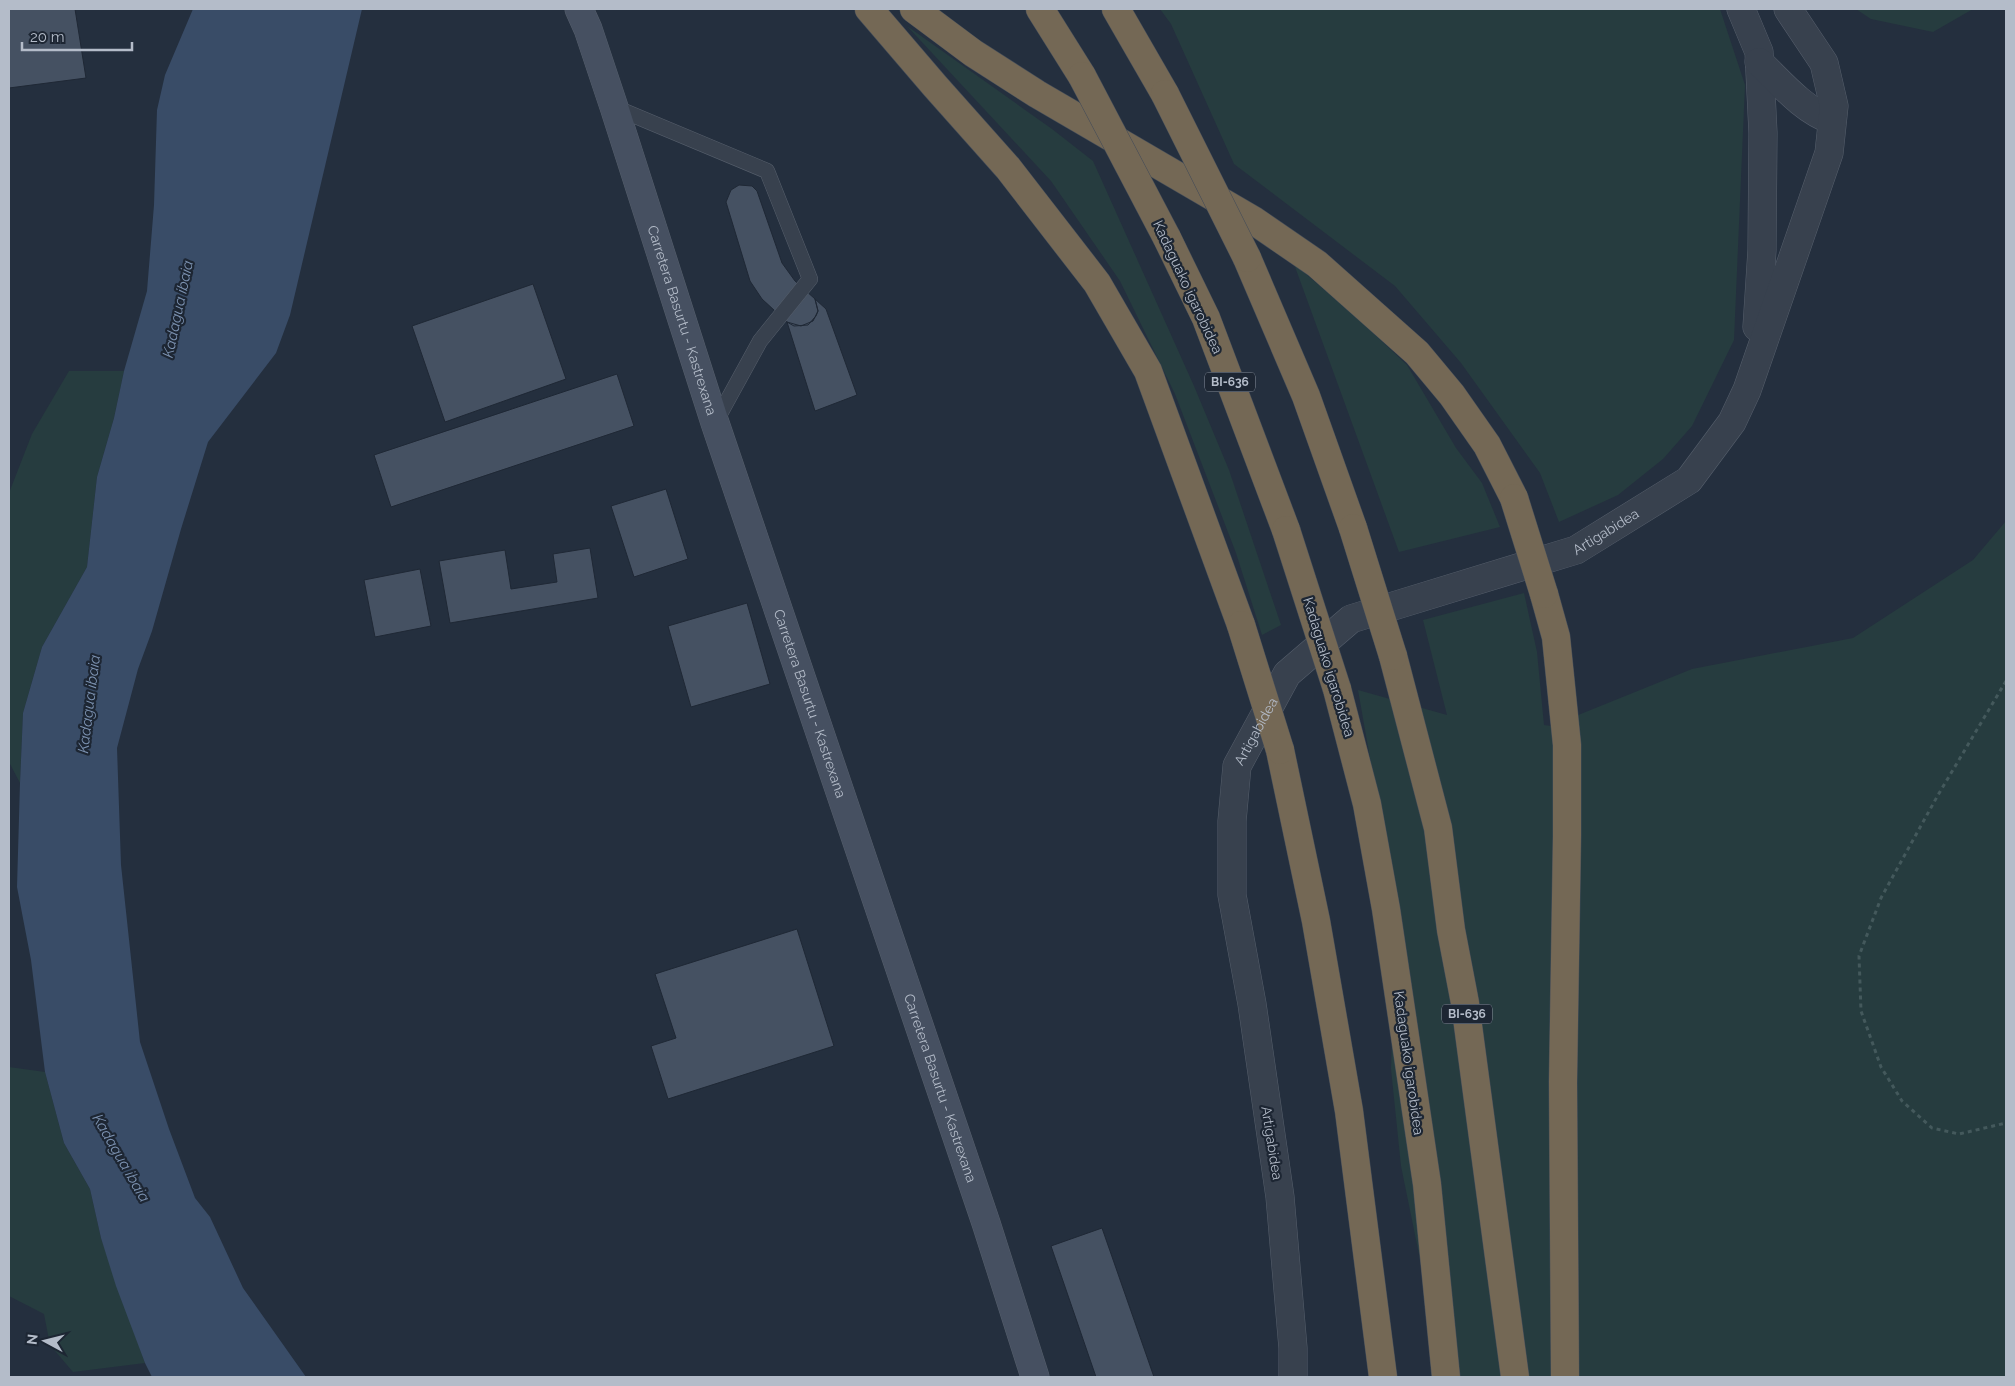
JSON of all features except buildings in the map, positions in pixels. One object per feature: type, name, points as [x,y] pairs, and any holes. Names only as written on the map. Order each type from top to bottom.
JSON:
[{"type":"highway","points":[[869,9],[1008,168],[1097,283],[1148,371],[1241,625],[1280,750],[1316,921],[1349,1110],[1383,1377]]},
{"type":"highway","points":[[914,9],[973,53],[1253,220],[1317,264],[1417,353],[1452,395],[1487,445],[1514,498],[1556,637],[1567,745],[1563,1082],[1565,1377]]},
{"type":"highway","name":"Kadaguako igarobidea","points":[[1040,9],[1082,76],[1167,238],[1206,318],[1286,530],[1337,689],[1367,804],[1388,919],[1427,1184],[1446,1377]]},
{"type":"highway","name":"BI-636","points":[[1116,9],[1164,94],[1247,258],[1306,396],[1353,528],[1393,656],[1438,828],[1451,930],[1465,1004],[1515,1377]]},
{"type":"street","points":[[1741,9],[1759,52],[1763,133],[1762,250],[1759,316],[1747,390]]},
{"type":"street","points":[[1747,390],[1800,233],[1819,185],[1829,152],[1834,106],[1824,63],[1788,9]]},
{"type":"street","name":"Carretera Basurtu - Kastrexana","points":[[584,16],[715,423],[986,1223],[1035,1377]]},
{"type":"street","points":[[1759,62],[1796,97],[1822,116],[1832,120]]},
{"type":"street","name":"Artigabidea","points":[[1293,1348],[1280,1197],[1252,1004],[1232,894],[1232,821],[1237,766],[1286,674],[1351,620],[1576,550],[1689,480],[1732,422],[1747,390]]},
{"type":"street","points":[[1293,1348],[1293,1377]]},
{"type":"street","points":[[1293,1348],[1301,1377]]},
{"type":"lane","points":[[614,107],[767,171],[810,279],[760,341],[715,423]]},
{"type":"path","points":[[2006,681],[1938,795],[1880,898],[1859,956],[1861,1011],[1881,1067],[1902,1101],[1932,1128],[1959,1134],[2006,1123]]},
{"type":"green space","points":[[1160,9],[1720,9],[1745,85],[1734,340],[1692,426],[1663,459],[1618,495],[1559,522],[1540,473],[1461,363],[1395,286],[1234,164],[1171,24]]},
{"type":"green space","points":[[1856,9],[1973,9],[1933,32],[1871,19]]},
{"type":"green space","points":[[907,26],[1052,129],[1093,161],[1194,386],[1229,470],[1281,625],[1262,635],[1236,553],[1175,394],[1120,281],[1051,181]]},
{"type":"green space","points":[[1294,264],[1351,312],[1407,365],[1456,448],[1482,483],[1500,527],[1399,552]]},
{"type":"green space","points":[[69,371],[124,371],[114,418],[97,477],[87,567],[42,647],[23,713],[20,783],[9,762],[9,493],[32,434]]},
{"type":"green space","points":[[2006,521],[2006,1377],[1444,1377],[1401,1166],[1391,1069],[1396,905],[1358,690],[1447,715],[1423,620],[1524,593],[1537,652],[1544,725],[1551,726],[1692,669],[1853,638],[1973,560]]},
{"type":"green space","points":[[9,1067],[45,1072],[64,1143],[90,1189],[101,1238],[145,1363],[73,1372],[50,1345],[44,1314],[9,1296]]},
{"type":"water","name":"Kadagua ibaia","points":[[193,9],[362,9],[290,315],[276,353],[208,442],[152,631],[138,669],[117,748],[121,865],[140,1042],[169,1129],[195,1198],[210,1217],[243,1288],[306,1377],[152,1377],[116,1286],[101,1238],[90,1189],[64,1143],[45,1072],[31,960],[17,887],[23,713],[42,647],[87,567],[97,477],[147,291],[154,205],[157,110],[165,75]]}]
